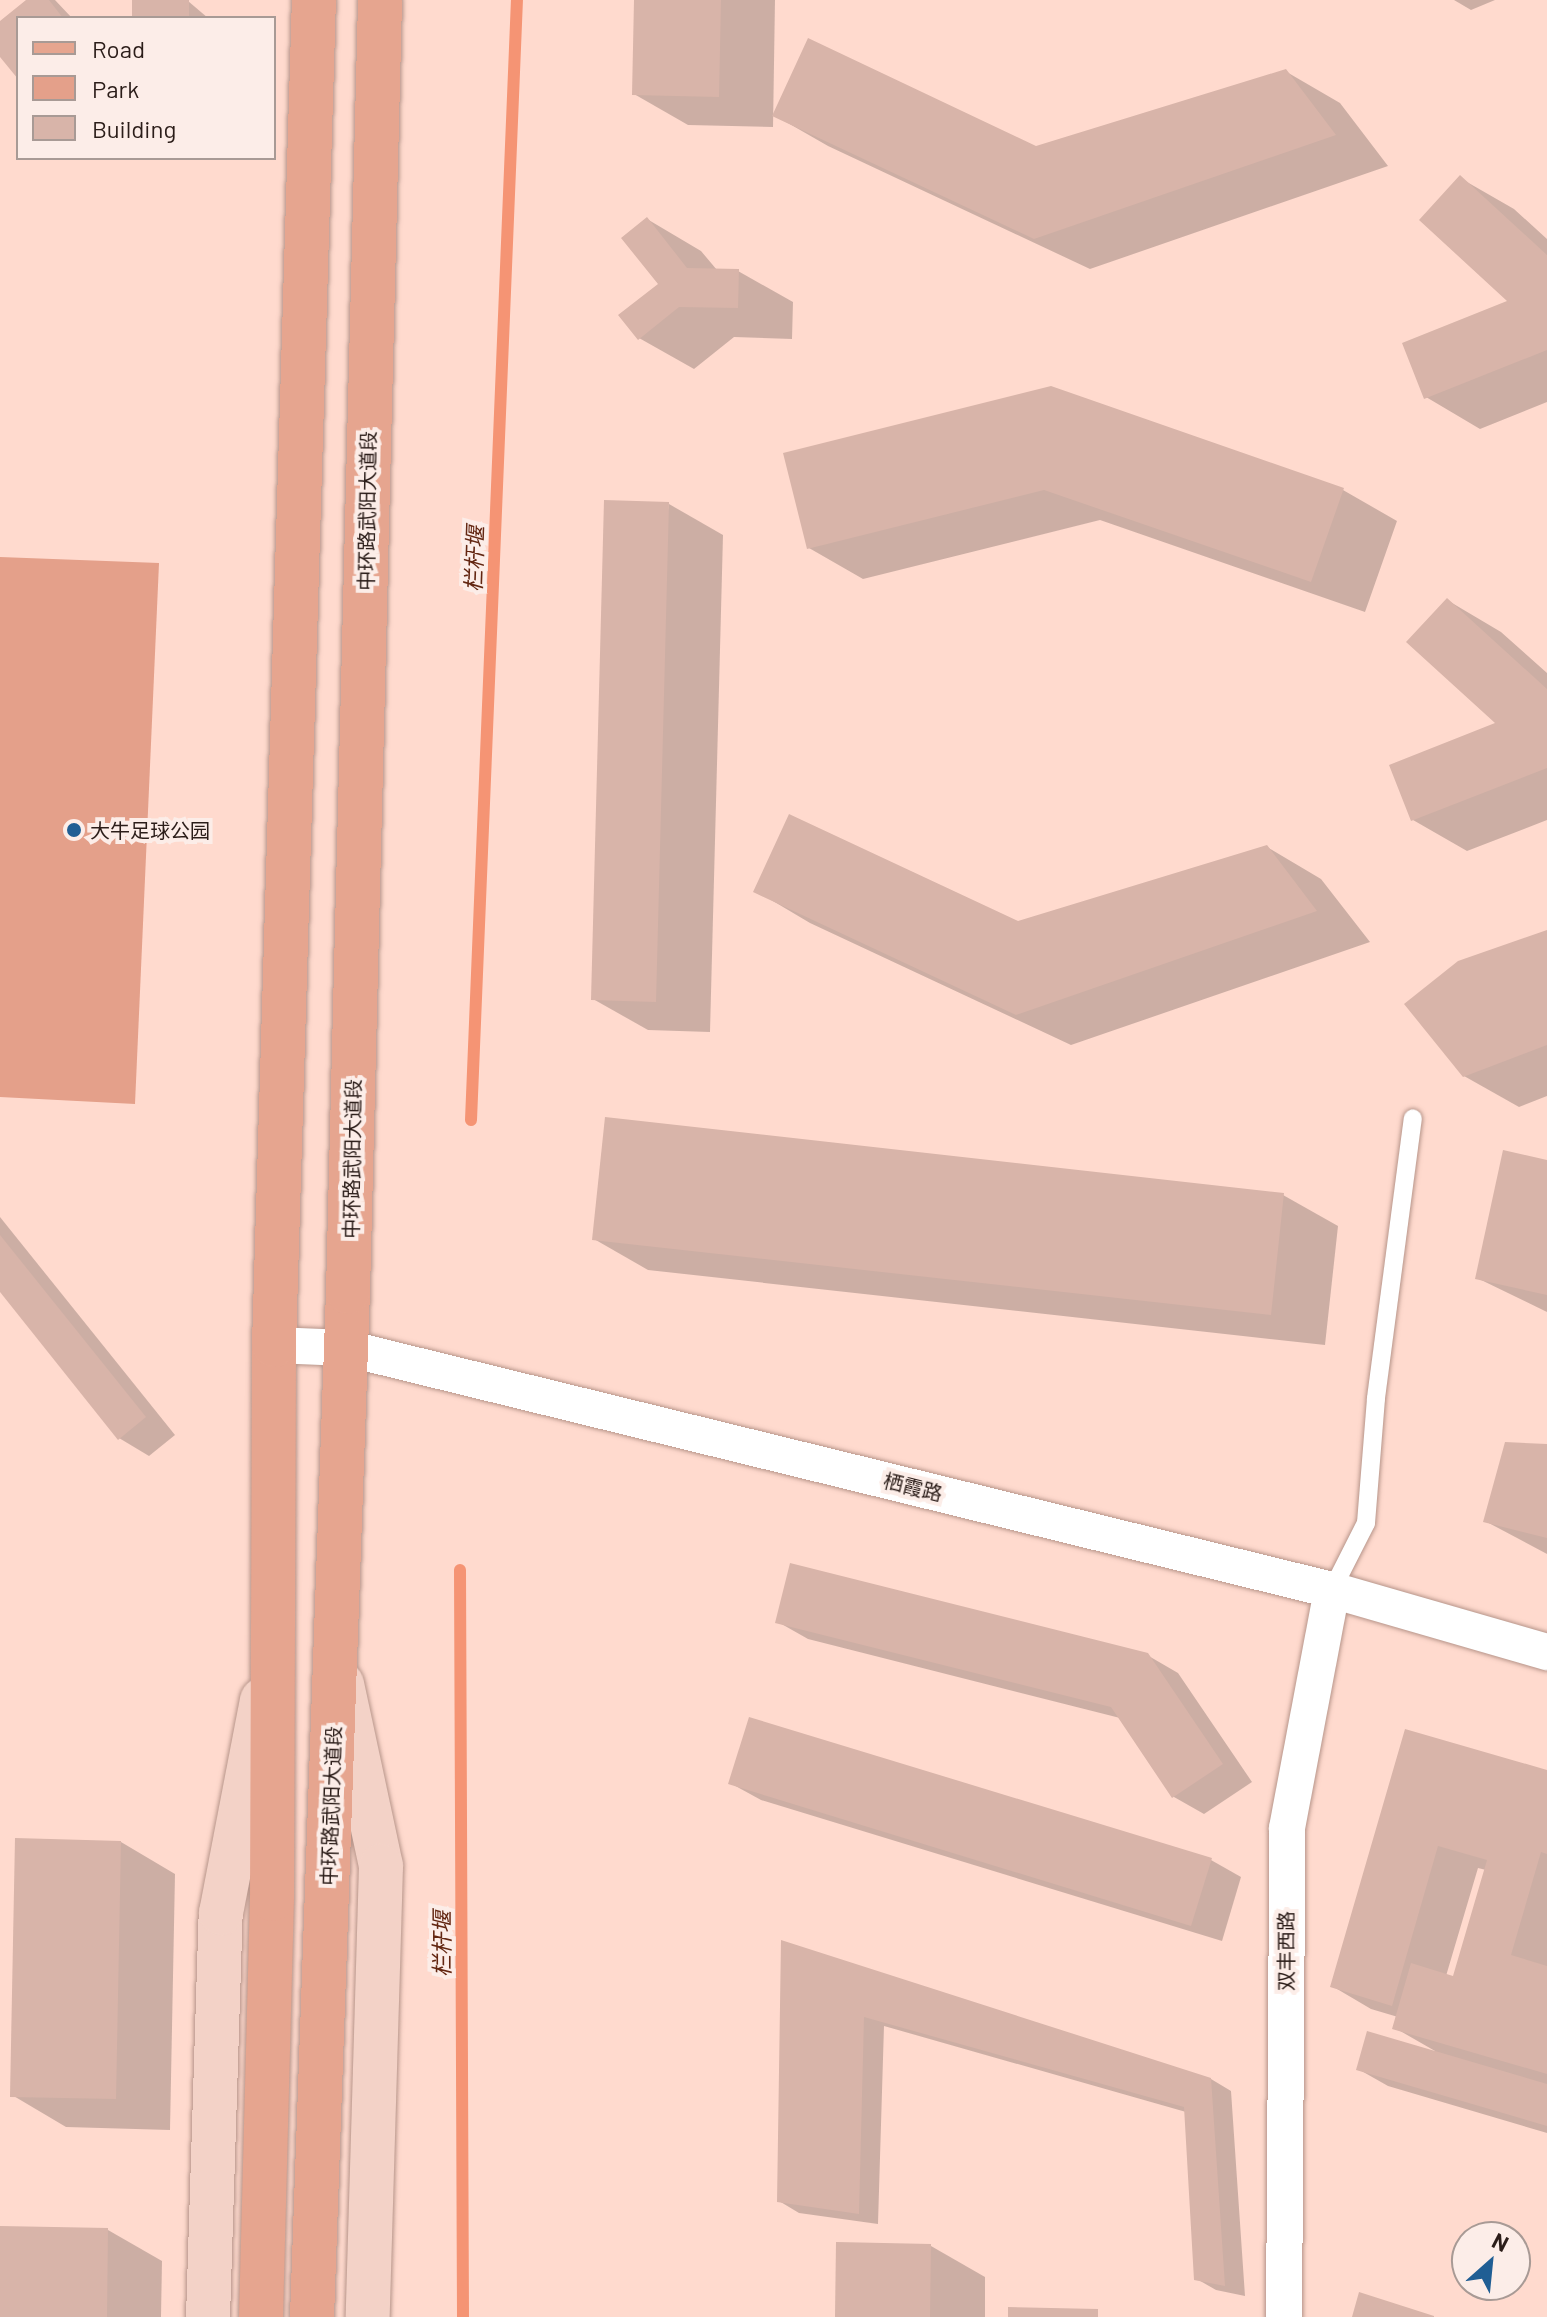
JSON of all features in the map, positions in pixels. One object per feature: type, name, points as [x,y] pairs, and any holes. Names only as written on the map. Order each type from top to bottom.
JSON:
[{"type":"main road","points":[[261,2317],[273,1643],[274,1345],[314,0]]},
{"type":"main road","name":"中环路武阳大道段","points":[[312,2317],[346,1348],[380,0]]},
{"type":"main road","points":[[208,2317],[221,1913],[273,1643]]},
{"type":"main road","points":[[336,1658],[381,1866],[368,2317]]},
{"type":"street","name":"栖霞路","points":[[274,1345],[346,1348],[1332,1590],[1547,1652]]},
{"type":"street","name":"双丰西路","points":[[1284,2317],[1287,1828],[1332,1590]]},
{"type":"lane","points":[[1332,1590],[1366,1523],[1376,1398],[1413,1118]]},
{"type":"green space","name":"大牛足球公园","points":[[0,557],[159,563],[135,1104],[0,1097]]},
{"type":"building","points":[[26,0],[49,0],[61,16],[16,16],[16,77],[0,57],[0,21]]},
{"type":"building","points":[[132,0],[189,0],[189,16],[132,16]]},
{"type":"building","points":[[634,0],[721,0],[719,97],[632,95]]},
{"type":"building","points":[[808,38],[1036,146],[1286,69],[1336,135],[1034,239],[772,116]]},
{"type":"building","points":[[1460,175],[1547,255],[1547,350],[1424,399],[1402,343],[1507,301],[1419,220]]},
{"type":"building","points":[[647,217],[687,268],[739,269],[738,308],[679,307],[638,340],[618,315],[658,284],[621,238]]},
{"type":"building","points":[[1051,386],[1344,488],[1311,582],[1044,490],[807,549],[783,453]]},
{"type":"building","points":[[604,500],[669,502],[656,1002],[591,1000]]},
{"type":"building","points":[[1447,598],[1547,689],[1547,768],[1411,821],[1389,765],[1495,723],[1406,642]]},
{"type":"building","points":[[789,814],[1018,921],[1267,845],[1317,911],[1016,1015],[753,892]]},
{"type":"building","points":[[1547,930],[1547,1045],[1463,1077],[1404,1004],[1458,961]]},
{"type":"building","points":[[605,1117],[1284,1193],[1271,1315],[592,1240]]},
{"type":"building","points":[[1503,1150],[1547,1160],[1547,1295],[1475,1279]]},
{"type":"building","points":[[0,1235],[146,1417],[118,1440],[0,1292]]},
{"type":"building","points":[[1505,1442],[1547,1444],[1547,1538],[1483,1522]]},
{"type":"building","points":[[790,1563],[1148,1653],[1223,1764],[1172,1798],[1111,1707],[775,1623]]},
{"type":"building","points":[[749,1717],[1212,1858],[1191,1926],[728,1784]]},
{"type":"building","points":[[1405,1729],[1547,1770],[1547,1854],[1541,1852],[1511,1955],[1547,1966],[1547,2074],[1392,2029],[1411,1963],[1453,1976],[1487,1860],[1438,1846],[1392,2006],[1330,1987]]},
{"type":"building","points":[[15,1838],[121,1841],[116,2099],[10,2097]]},
{"type":"building","points":[[781,1940],[1211,2078],[1225,2286],[1194,2280],[1184,2107],[864,2017],[859,2214],[777,2202]]},
{"type":"building","points":[[1367,2031],[1547,2084],[1547,2126],[1356,2070]]},
{"type":"building","points":[[0,2226],[108,2228],[107,2317],[0,2317]]},
{"type":"building","points":[[836,2242],[931,2244],[930,2317],[835,2317]]},
{"type":"building","points":[[1359,2292],[1434,2316],[1434,2317],[1352,2317]]},
{"type":"building","points":[[1008,2307],[1098,2309],[1098,2317],[1008,2317]]},
{"type":"waterway","name":"栏杆堰","points":[[471,1120],[517,0]]},
{"type":"waterway","name":"栏杆堰","points":[[460,1570],[463,2317]]},
{"type":"place","name":"大牛足球公园","points":[[74,830]]}]
